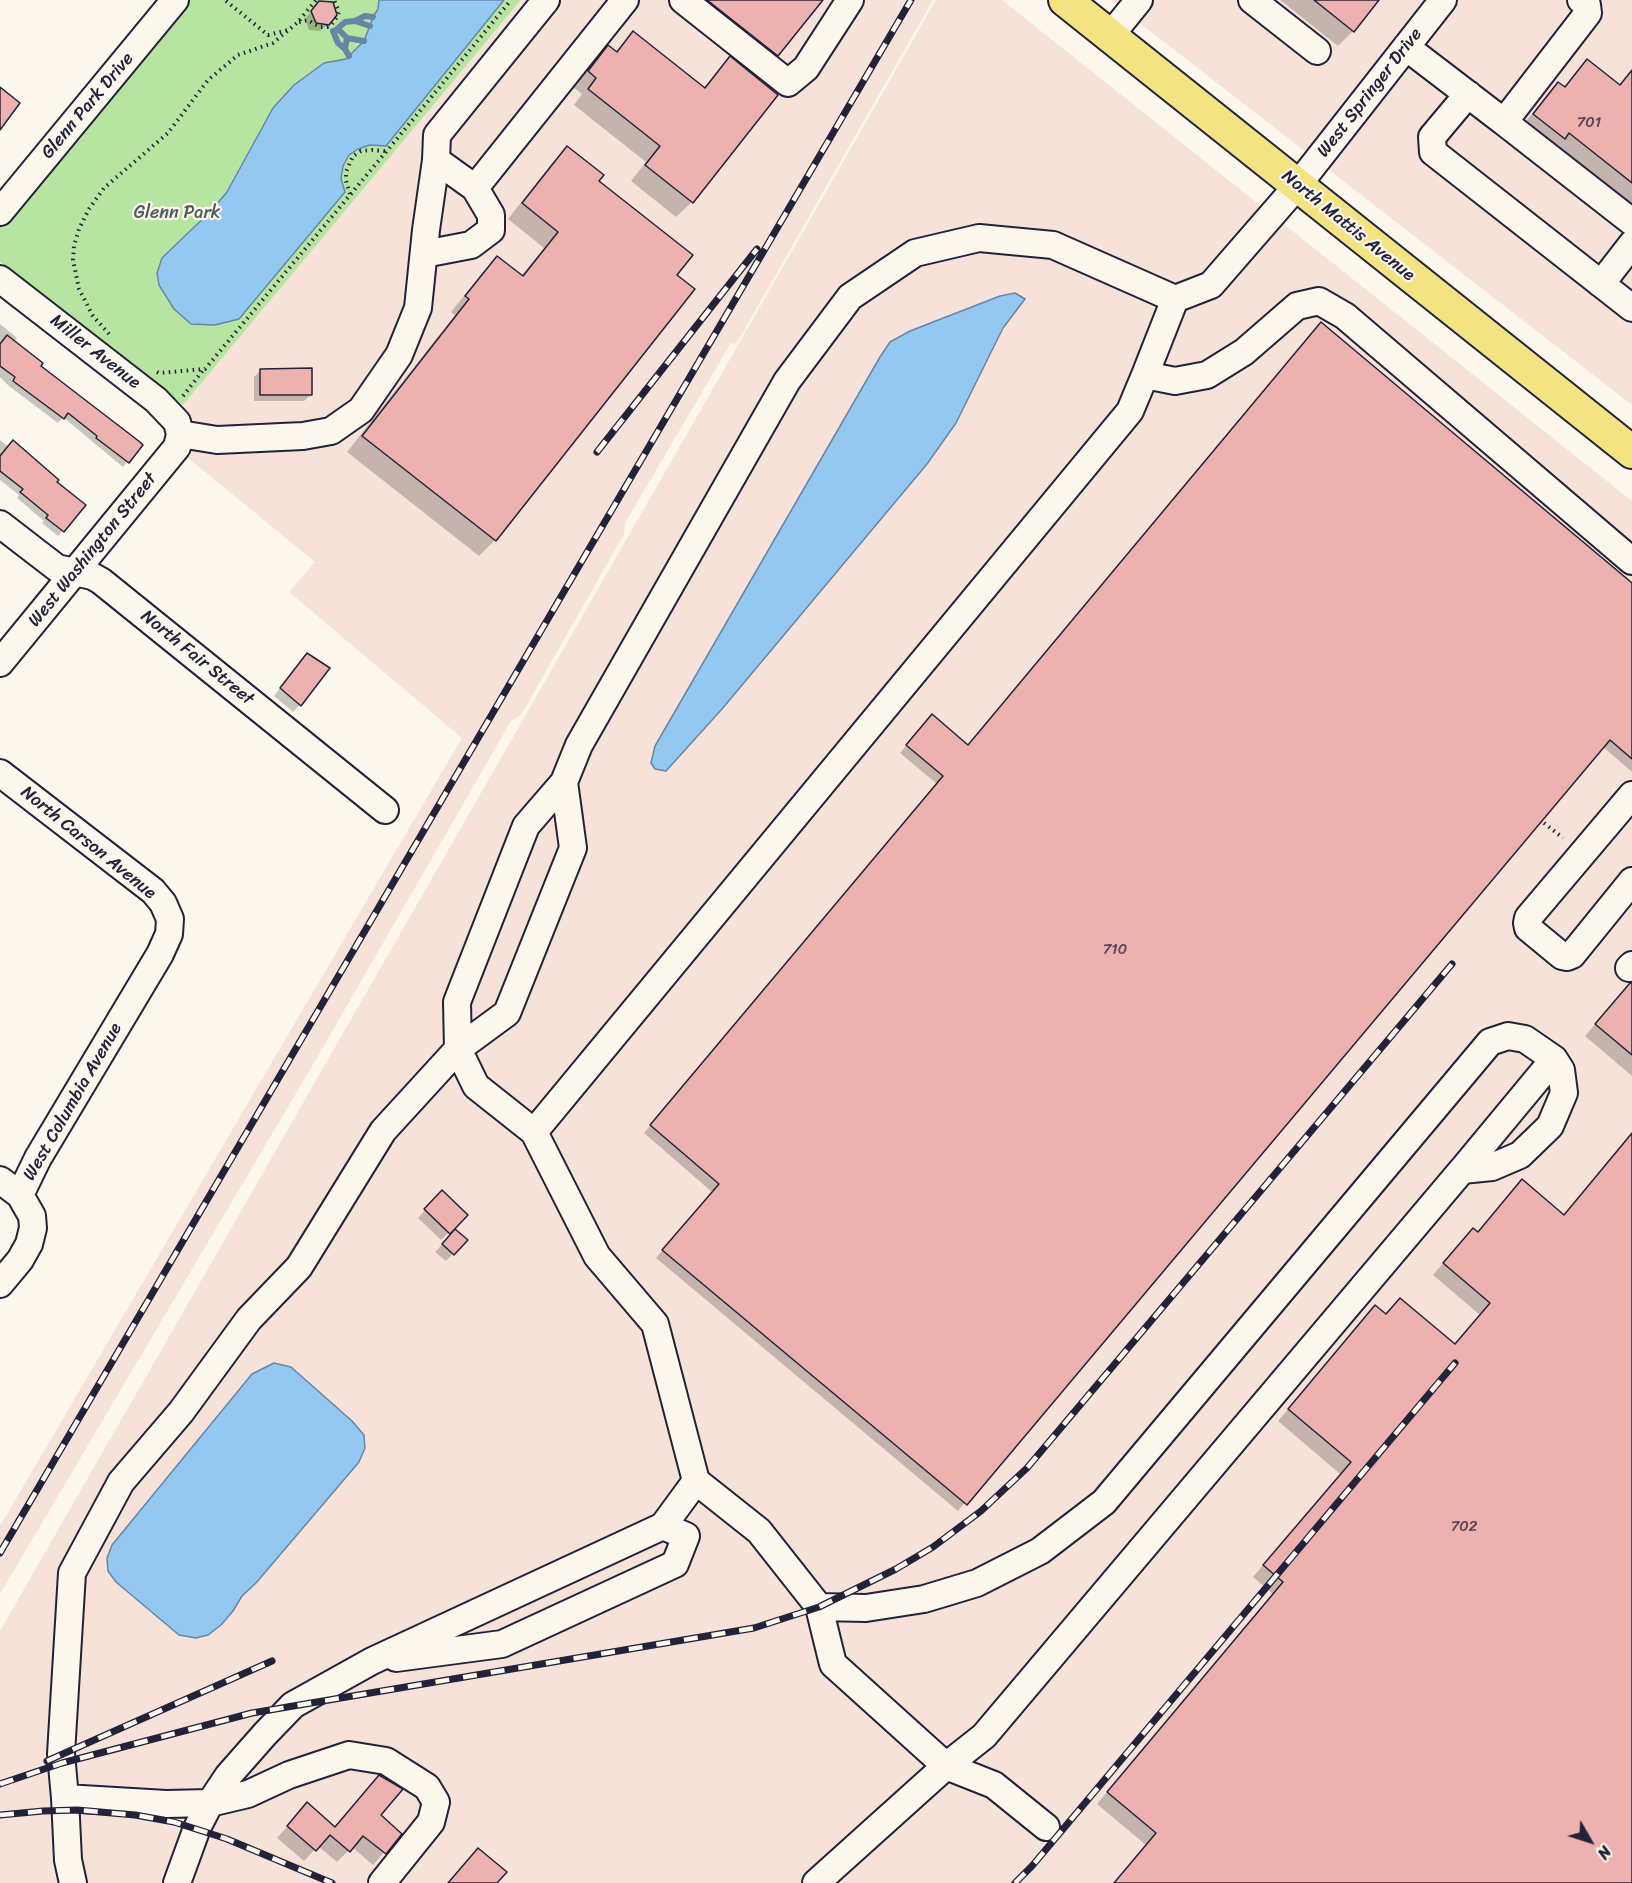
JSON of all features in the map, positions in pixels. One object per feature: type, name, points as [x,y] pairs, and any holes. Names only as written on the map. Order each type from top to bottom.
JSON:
[{"type":"main road","name":"North Mattis Avenue","points":[[1065,0],[1632,452]]},
{"type":"street","name":"Glenn Park Drive","points":[[0,212],[175,0]]},
{"type":"street","points":[[180,434],[217,440],[303,436],[331,431],[361,410],[399,355],[418,308],[437,135],[546,0]]},
{"type":"street","points":[[475,188],[625,0]]},
{"type":"street","points":[[682,0],[788,83],[806,68],[849,0]]},
{"type":"street","points":[[1110,36],[1139,0]]},
{"type":"street","points":[[1252,0],[1317,51]]},
{"type":"street","name":"West Springer Drive","points":[[1175,299],[1211,285],[1297,186],[1442,0]]},
{"type":"street","points":[[1504,122],[1588,13],[1587,5],[1581,0]]},
{"type":"street","points":[[1406,47],[1632,222]]},
{"type":"street","points":[[1468,94],[1432,137],[1433,152],[1632,308]]},
{"type":"street","points":[[424,254],[471,244],[491,230],[490,215],[475,188],[436,160]]},
{"type":"street","points":[[534,1132],[1130,411],[1175,299],[1053,245],[979,238],[915,253],[850,297],[787,381],[579,745],[564,782],[526,826],[458,1002],[458,1049],[476,1086],[534,1132],[597,1256],[655,1324],[696,1481],[759,1531],[819,1607],[833,1664],[946,1766],[994,1785],[1046,1827]]},
{"type":"street","points":[[1601,284],[1632,244]]},
{"type":"street","name":"Miller Avenue","points":[[0,279],[156,400],[177,422],[180,434]]},
{"type":"street","points":[[1145,375],[1175,381],[1207,375],[1244,352],[1297,306],[1319,301],[1345,316],[1632,561]]},
{"type":"street","name":"West Washington Street","points":[[0,663],[177,447],[180,434]]},
{"type":"street","name":"North Fair Street","points":[[0,524],[57,568],[92,576],[101,581],[385,810]]},
{"type":"street","name":"North Carson Avenue","points":[[0,773],[153,891],[163,903],[170,919]]},
{"type":"street","points":[[73,1883],[68,1860],[61,1754],[72,1573],[121,1482],[181,1412],[249,1319],[299,1267],[383,1131],[458,1049],[507,1013],[573,848],[564,782]]},
{"type":"street","points":[[1632,795],[1528,918],[1528,928],[1562,956],[1572,955],[1632,881]]},
{"type":"street","name":"West Columbia Avenue","points":[[0,1284],[20,1260],[29,1244],[33,1228],[32,1216],[10,1187],[38,1158],[160,954],[170,934],[170,919]]},
{"type":"street","points":[[819,1607],[866,1608],[924,1599],[977,1583],[1040,1551],[1104,1502],[1490,1042],[1508,1036],[1525,1038],[1554,1059],[1561,1070],[1564,1093],[1550,1126],[1520,1155],[1492,1167],[1462,1170]]},
{"type":"street","points":[[816,1883],[946,1766],[984,1736],[1554,1059]]},
{"type":"street","points":[[177,1883],[197,1828],[210,1803],[228,1776],[264,1734],[293,1705],[372,1661],[663,1526],[696,1481]]},
{"type":"street","points":[[372,1661],[502,1644],[675,1564],[686,1536],[663,1526]]},
{"type":"street","points":[[64,1798],[166,1804],[210,1803],[248,1794],[290,1775],[349,1755],[386,1761],[427,1787],[436,1803],[431,1822],[381,1883]]},
{"type":"path","points":[[116,341],[93,316],[79,289],[73,260],[79,229],[89,209],[104,188],[168,133],[208,80],[238,55],[273,43],[298,22],[316,0]]},
{"type":"path","points":[[304,15],[320,27],[327,27],[332,24],[339,12],[334,0]]},
{"type":"path","points":[[180,399],[511,0]]},
{"type":"path","points":[[226,1],[268,35],[289,30]]},
{"type":"path","points":[[298,22],[308,20]]},
{"type":"path","points":[[351,195],[346,181],[346,172],[353,156],[372,150],[386,152]]},
{"type":"path","points":[[150,367],[159,373],[205,369]]},
{"type":"path","points":[[1544,823],[1563,838]]},
{"type":"shaded area","points":[[521,0],[933,0],[736,344],[731,343],[625,523],[624,534],[521,715],[511,721],[311,1068],[0,1594],[0,1526],[462,738],[289,592],[315,562],[187,457],[193,445],[193,429],[190,416],[183,405]]},
{"type":"shaded area","points":[[936,0],[1002,0],[1632,501],[1632,1883],[0,1883],[0,1631]]},
{"type":"shaded area","points":[[1110,0],[1632,0],[1632,405]]},
{"type":"green space","name":"Glenn Park","points":[[188,0],[521,0],[183,405],[0,262],[0,225]]},
{"type":"water","points":[[379,0],[504,0],[386,146],[370,145],[349,155],[343,166],[341,179],[345,192],[239,319],[215,325],[191,324],[174,309],[159,285],[157,273],[162,258],[212,210],[227,192],[273,108],[294,85],[324,63],[346,59],[364,41],[378,9]]},
{"type":"water","points":[[1015,293],[1025,299],[1003,328],[956,423],[927,464],[722,709],[666,771],[655,769],[651,763],[655,746],[890,342],[910,331],[1000,296]]},
{"type":"water","points":[[274,1363],[291,1367],[352,1421],[364,1435],[365,1448],[359,1462],[256,1583],[242,1596],[221,1625],[208,1635],[196,1638],[179,1635],[116,1582],[108,1571],[107,1558],[112,1545],[252,1374]]},
{"type":"building","points":[[707,0],[823,0],[778,56]]},
{"type":"building","points":[[1314,0],[1379,0],[1354,32]]},
{"type":"building","points":[[319,1],[333,2],[337,15],[329,25],[316,23],[311,11]]},
{"type":"building","points":[[633,31],[705,88],[730,56],[778,95],[693,203],[645,165],[660,146],[588,89],[596,78],[588,71],[608,45],[617,52]]},
{"type":"building","points":[[1587,59],[1620,85],[1632,70],[1632,183],[1569,133],[1565,139],[1533,114],[1558,82],[1565,87]]},
{"type":"building","points":[[0,87],[20,103],[0,130]]},
{"type":"building","points":[[567,146],[604,175],[599,181],[693,255],[677,275],[695,289],[496,541],[362,436],[469,299],[465,296],[497,256],[523,276],[558,232],[522,203]]},
{"type":"building","points":[[1321,322],[1632,583],[1632,759],[1610,740],[967,1505],[662,1250],[719,1184],[650,1125],[943,776],[906,745],[932,714],[968,745]]},
{"type":"building","points":[[7,335],[43,363],[41,366],[143,445],[129,463],[68,413],[64,419],[13,381],[15,377],[0,366],[0,344]]},
{"type":"building","points":[[312,368],[312,395],[260,395],[260,369]]},
{"type":"building","points":[[13,440],[59,480],[57,482],[86,505],[64,532],[46,518],[48,515],[20,492],[23,489],[0,471],[0,456]]},
{"type":"building","points":[[307,653],[330,668],[301,706],[280,688]]},
{"type":"building","points":[[1632,983],[1632,1055],[1595,1024]]},
{"type":"building","points":[[1632,1133],[1632,1883],[1114,1883],[1156,1833],[1107,1792],[1283,1582],[1263,1565],[1351,1462],[1288,1409],[1375,1305],[1386,1314],[1400,1298],[1455,1344],[1490,1303],[1443,1263],[1473,1228],[1478,1232],[1522,1179],[1564,1215]]},
{"type":"building","points":[[442,1190],[468,1215],[450,1234],[424,1209]]},
{"type":"building","points":[[455,1229],[468,1240],[454,1255],[442,1244]]},
{"type":"building","points":[[379,1775],[403,1789],[381,1815],[402,1834],[386,1854],[363,1836],[350,1852],[330,1835],[316,1851],[287,1826],[307,1802],[335,1827]]},
{"type":"building","points":[[478,1848],[507,1872],[497,1883],[448,1883]]},
{"type":"waterway","points":[[355,21],[365,16],[373,17]]},
{"type":"waterway","points":[[334,32],[345,22],[355,21],[370,26]]},
{"type":"waterway","points":[[338,29],[347,38],[345,49],[349,56]]},
{"type":"waterway","points":[[333,31],[338,43],[345,49]]},
{"type":"waterway","points":[[347,38],[364,41]]},
{"type":"railway","points":[[0,1553],[911,0]]},
{"type":"railway","points":[[597,452],[757,249]]},
{"type":"railway","points":[[0,1784],[62,1763],[252,1713],[754,1628],[819,1607],[896,1569],[933,1547],[981,1511],[1027,1468],[1452,964]]},
{"type":"railway","points":[[1015,1883],[1032,1866],[1455,1363]]},
{"type":"railway","points":[[47,1761],[272,1661]]},
{"type":"railway","points":[[0,1815],[77,1810],[135,1815],[174,1822],[227,1839],[332,1883]]}]
